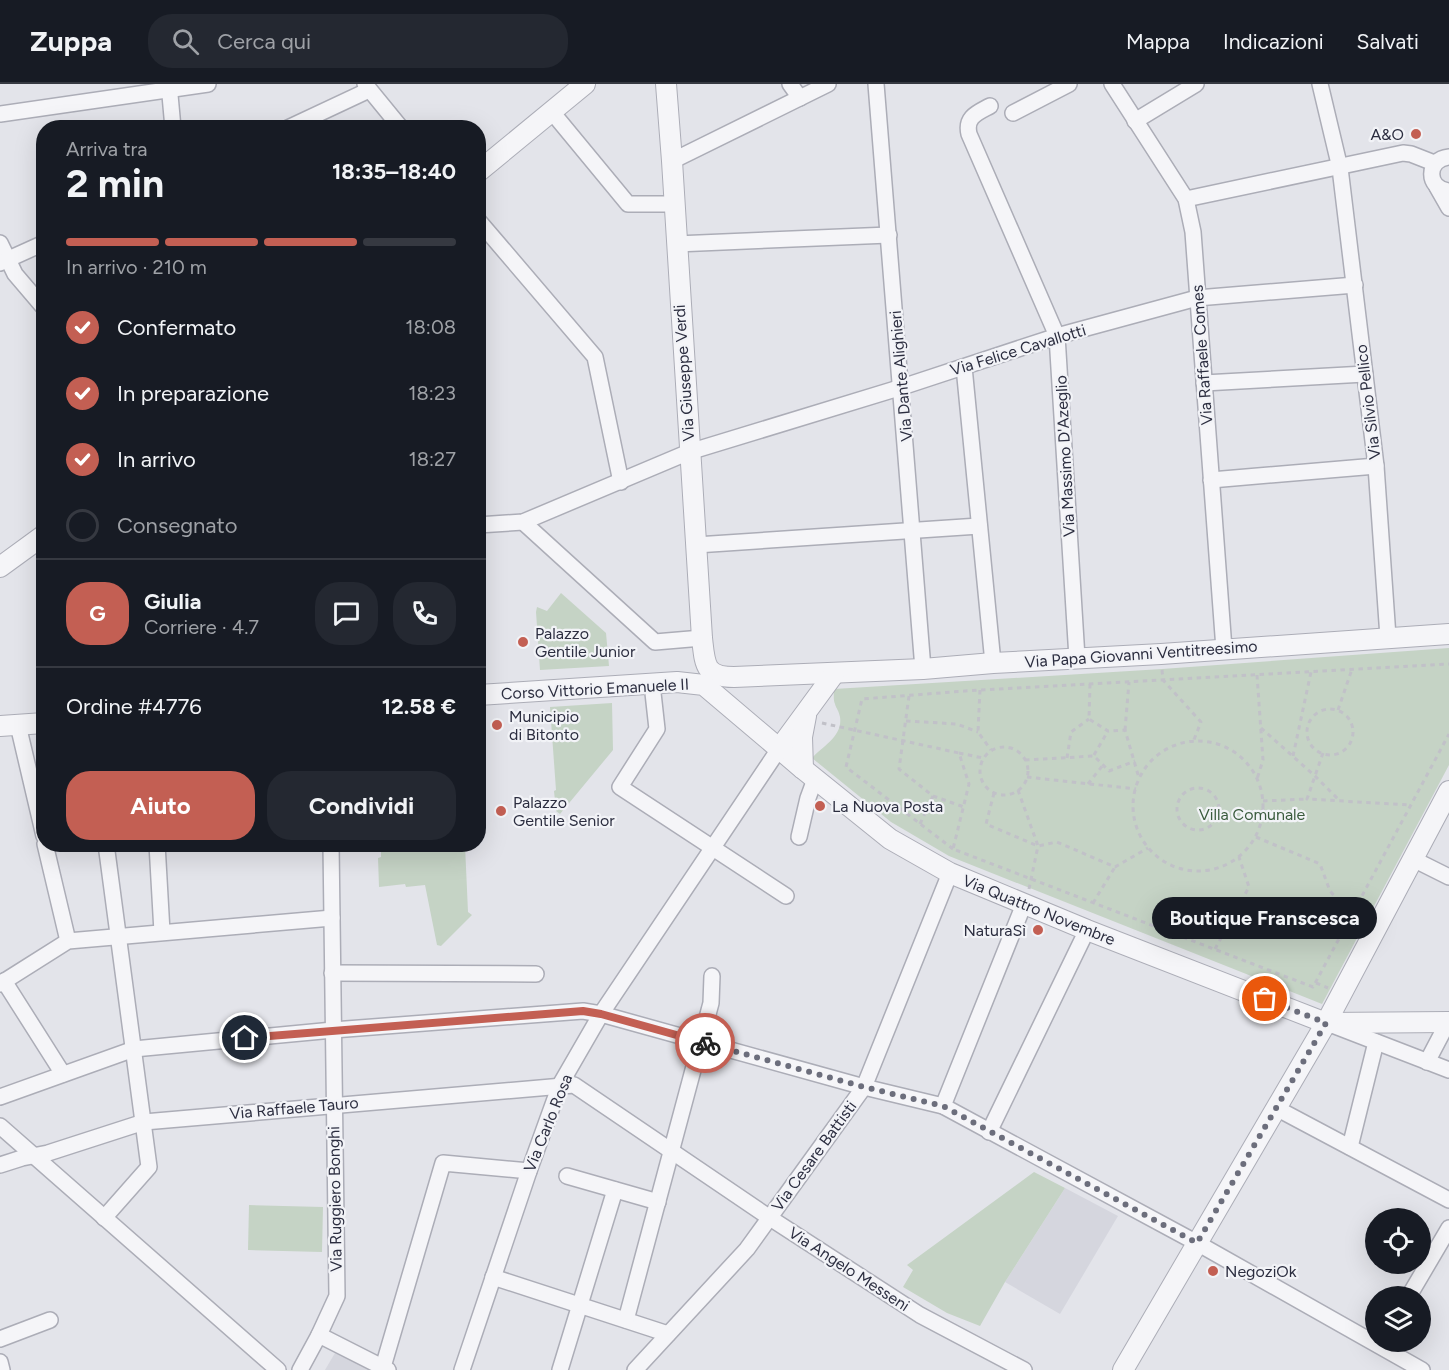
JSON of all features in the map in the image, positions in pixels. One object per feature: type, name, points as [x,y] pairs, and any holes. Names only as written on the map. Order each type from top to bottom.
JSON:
[{"type":"street","points":[[0,114],[169,87],[208,84]]},
{"type":"street","points":[[486,166],[585,84]]},
{"type":"street","name":"Via Giuseppe Verdi","points":[[666,84],[703,648]]},
{"type":"street","points":[[790,84],[800,98]]},
{"type":"street","points":[[672,161],[828,84]]},
{"type":"street","name":"Via Dante Alighieri","points":[[876,84],[923,669]]},
{"type":"street","points":[[1013,113],[1069,84]]},
{"type":"street","name":"Via Raffaele Comes","points":[[1112,84],[1186,199],[1193,232],[1224,649]]},
{"type":"street","points":[[1135,121],[1196,84]]},
{"type":"street","name":"Via Silvio Pellico","points":[[1320,84],[1340,168],[1355,285],[1376,466],[1388,637]]},
{"type":"street","points":[[169,87],[172,120]]},
{"type":"street","points":[[303,120],[367,87],[394,120]]},
{"type":"street","name":"Via Massimo D'Azeglio","points":[[990,106],[971,117],[968,121],[969,134],[1057,336],[1077,658]]},
{"type":"street","points":[[552,112],[628,204],[674,204]]},
{"type":"street","points":[[1186,199],[1403,153],[1411,153],[1434,163]]},
{"type":"street","points":[[1449,157],[1443,157],[1434,163],[1431,178],[1443,189],[1449,208]]},
{"type":"street","points":[[486,228],[595,357],[621,482]]},
{"type":"street","points":[[676,244],[889,235]]},
{"type":"street","points":[[0,243],[4,261],[36,299]]},
{"type":"street","points":[[4,261],[36,247]]},
{"type":"street","name":"Via Felice Cavallotti","points":[[486,524],[524,522],[689,452],[902,387],[1057,336],[1197,298],[1355,285]]},
{"type":"street","points":[[964,367],[993,663]]},
{"type":"street","points":[[1203,383],[1365,374]]},
{"type":"street","points":[[1211,480],[1376,466]]},
{"type":"street","points":[[524,522],[655,642],[703,648],[686,670],[652,684],[657,729],[620,787],[786,896]]},
{"type":"street","points":[[696,545],[979,526]]},
{"type":"street","points":[[3,560],[36,540]]},
{"type":"street","name":"Via Papa Giovanni Ventitreesimo","points":[[703,648],[712,673],[723,677],[923,669],[1449,634]]},
{"type":"street","points":[[779,749],[807,715],[834,674]]},
{"type":"street","name":"Corso Vittorio Emanuele II","points":[[486,694],[677,682],[697,683],[711,690]]},
{"type":"street","name":"Via Quattro Novembre","points":[[711,690],[809,774],[890,839],[950,873],[1087,930],[1326,1023]]},
{"type":"street","points":[[799,837],[808,798],[809,774],[802,737],[807,715]]},
{"type":"street","points":[[36,723],[5,725],[36,813]]},
{"type":"street","name":"Via Carlo Rosa","points":[[462,1370],[560,1085],[601,1014],[779,749]]},
{"type":"street","points":[[1123,1370],[1326,1023],[1449,791]]},
{"type":"street","points":[[47,852],[68,941]]},
{"type":"street","points":[[104,1218],[149,1167],[107,852]]},
{"type":"street","points":[[157,852],[162,932]]},
{"type":"street","name":"Via Ruggiero Bonghi","points":[[300,1370],[337,1296],[332,852]]},
{"type":"street","points":[[1413,859],[1449,877]]},
{"type":"street","name":"Via Cesare Battisti","points":[[635,1370],[747,1249],[864,1087],[950,873]]},
{"type":"street","points":[[943,1106],[1024,904]]},
{"type":"street","points":[[63,1074],[2,982],[68,941],[332,918]]},
{"type":"street","points":[[989,1132],[1087,930]]},
{"type":"street","points":[[332,973],[536,974]]},
{"type":"street","points":[[626,1320],[711,1004],[712,976]]},
{"type":"street","points":[[0,1097],[134,1049],[333,1030],[583,1011],[601,1014],[864,1087],[943,1106],[1365,1334]]},
{"type":"street","points":[[1326,1023],[1449,1022],[1427,1062]]},
{"type":"street","points":[[1326,1023],[1449,1070]]},
{"type":"street","points":[[1350,1147],[1376,1042]]},
{"type":"street","name":"Via Raffaele Tauro","points":[[0,1165],[144,1122],[560,1085]]},
{"type":"street","name":"Via Angelo Messeni","points":[[560,1085],[574,1085],[770,1218],[920,1315],[1024,1370]]},
{"type":"street","points":[[1276,1108],[1449,1200]]},
{"type":"street","points":[[0,1126],[278,1370]]},
{"type":"street","points":[[319,1335],[386,1369],[443,1163],[529,1171]]},
{"type":"street","points":[[567,1176],[658,1202]]},
{"type":"street","points":[[560,1370],[615,1190]]},
{"type":"street","points":[[1415,1286],[1449,1228]]},
{"type":"street","points":[[493,1276],[668,1334]]},
{"type":"street","points":[[0,1339],[50,1320]]},
{"type":"street","points":[[1395,1352],[1422,1370]]},
{"type":"street","points":[[0,1362],[2,1370]]},
{"type":"path","points":[[1449,664],[980,690],[862,699],[846,767],[953,849],[1313,987],[1449,734]]},
{"type":"path","points":[[1338,710],[1352,669]]},
{"type":"path","points":[[1293,756],[1311,672]]},
{"type":"path","points":[[1257,675],[1263,760],[1257,779]]},
{"type":"path","points":[[1163,680],[1201,722],[1193,742]]},
{"type":"path","points":[[1129,682],[1125,730],[1140,778]]},
{"type":"path","points":[[1089,719],[1090,684]]},
{"type":"path","points":[[978,732],[980,690]]},
{"type":"path","points":[[909,696],[899,769],[933,796],[963,807]]},
{"type":"path","points":[[1338,710],[1349,718],[1353,732],[1352,739],[1337,753],[1323,753],[1312,746],[1309,740],[1307,733],[1310,720],[1319,711],[1338,710]]},
{"type":"path","points":[[807,715],[855,730],[983,758]]},
{"type":"path","points":[[1303,716],[1310,720]]},
{"type":"path","points":[[1089,719],[1108,730],[1125,730]]},
{"type":"path","points":[[1067,758],[1071,732],[1089,719]]},
{"type":"path","points":[[905,721],[957,724],[978,732],[991,750]]},
{"type":"path","points":[[1261,728],[1315,776],[1339,801]]},
{"type":"path","points":[[1094,756],[1108,730]]},
{"type":"path","points":[[1193,742],[1212,743],[1231,750],[1246,762],[1257,779],[1263,801],[1262,819],[1256,837],[1239,857],[1222,867],[1202,872],[1182,869],[1163,861],[1148,848],[1138,830],[1133,810],[1140,778],[1149,764],[1161,753],[1176,745],[1193,742]]},
{"type":"path","points":[[1002,747],[1016,750],[1025,760],[1027,777],[1018,790],[1002,795],[994,793],[987,789],[980,774],[983,758],[991,750],[1002,747]]},
{"type":"path","points":[[953,849],[969,784],[959,753]]},
{"type":"path","points":[[1306,799],[1323,753]]},
{"type":"path","points":[[1025,760],[1094,756],[1109,771],[1135,761]]},
{"type":"path","points":[[1088,784],[1103,765]]},
{"type":"path","points":[[1027,777],[1136,789]]},
{"type":"path","points":[[1197,788],[1211,792],[1219,805],[1217,819],[1213,824],[1202,831],[1188,829],[1183,825],[1176,806],[1183,793],[1197,788]]},
{"type":"path","points":[[1018,790],[1038,846],[1032,879]]},
{"type":"path","points":[[994,793],[986,824],[1038,846],[1057,842],[1115,867]]},
{"type":"path","points":[[920,824],[933,796]]},
{"type":"path","points":[[1263,801],[1306,799],[1411,806]]},
{"type":"path","points":[[1256,837],[1320,864],[1330,891],[1352,915]]},
{"type":"path","points":[[1094,903],[1115,867],[1148,848]]},
{"type":"path","points":[[1215,950],[1249,887],[1239,857]]},
{"type":"shaded area","points":[[1065,1188],[1118,1216],[1060,1314],[1005,1282]]},
{"type":"shaded area","points":[[335,1353],[371,1370],[325,1370]]},
{"type":"green space","points":[[561,593],[606,633],[609,666],[540,670],[537,607],[547,611]]},
{"type":"green space","name":"Villa Comunale","points":[[1449,648],[1449,765],[1322,1004],[949,856],[891,822],[812,758],[831,740],[840,724],[840,717],[834,702],[834,689],[1162,669]]},
{"type":"green space","points":[[612,703],[613,750],[560,814],[556,811],[554,791],[556,790],[550,707]]},
{"type":"green space","points":[[381,852],[465,852],[468,912],[472,915],[441,946],[437,945],[425,885],[406,887],[405,884],[379,887],[378,858],[381,857]]},
{"type":"green space","points":[[1034,1172],[1065,1188],[980,1326],[947,1313],[903,1287],[913,1270],[907,1265]]},
{"type":"green space","points":[[249,1205],[323,1207],[322,1252],[248,1250]]},
{"type":"way so far","points":[[705,1043],[864,1087],[943,1106],[1197,1243],[1326,1023],[1265,999]]},
{"type":"place","name":"A&O","points":[[1416,134]]},
{"type":"place","name":"Palazzo Gentile Junior","points":[[523,642]]},
{"type":"place","name":"Municipio di Bitonto","points":[[497,725]]},
{"type":"place","name":"La Nuova Posta","points":[[820,806]]},
{"type":"place","name":"Palazzo Gentile Senior","points":[[501,811]]},
{"type":"place","name":"NaturaSì","points":[[1038,930]]},
{"type":"place","name":"Boutique Franscesca","points":[[1265,999]]},
{"type":"place","name":"NegoziOk","points":[[1213,1271]]},
{"type":"route","points":[[245,1038],[583,1011],[705,1043]]}]
